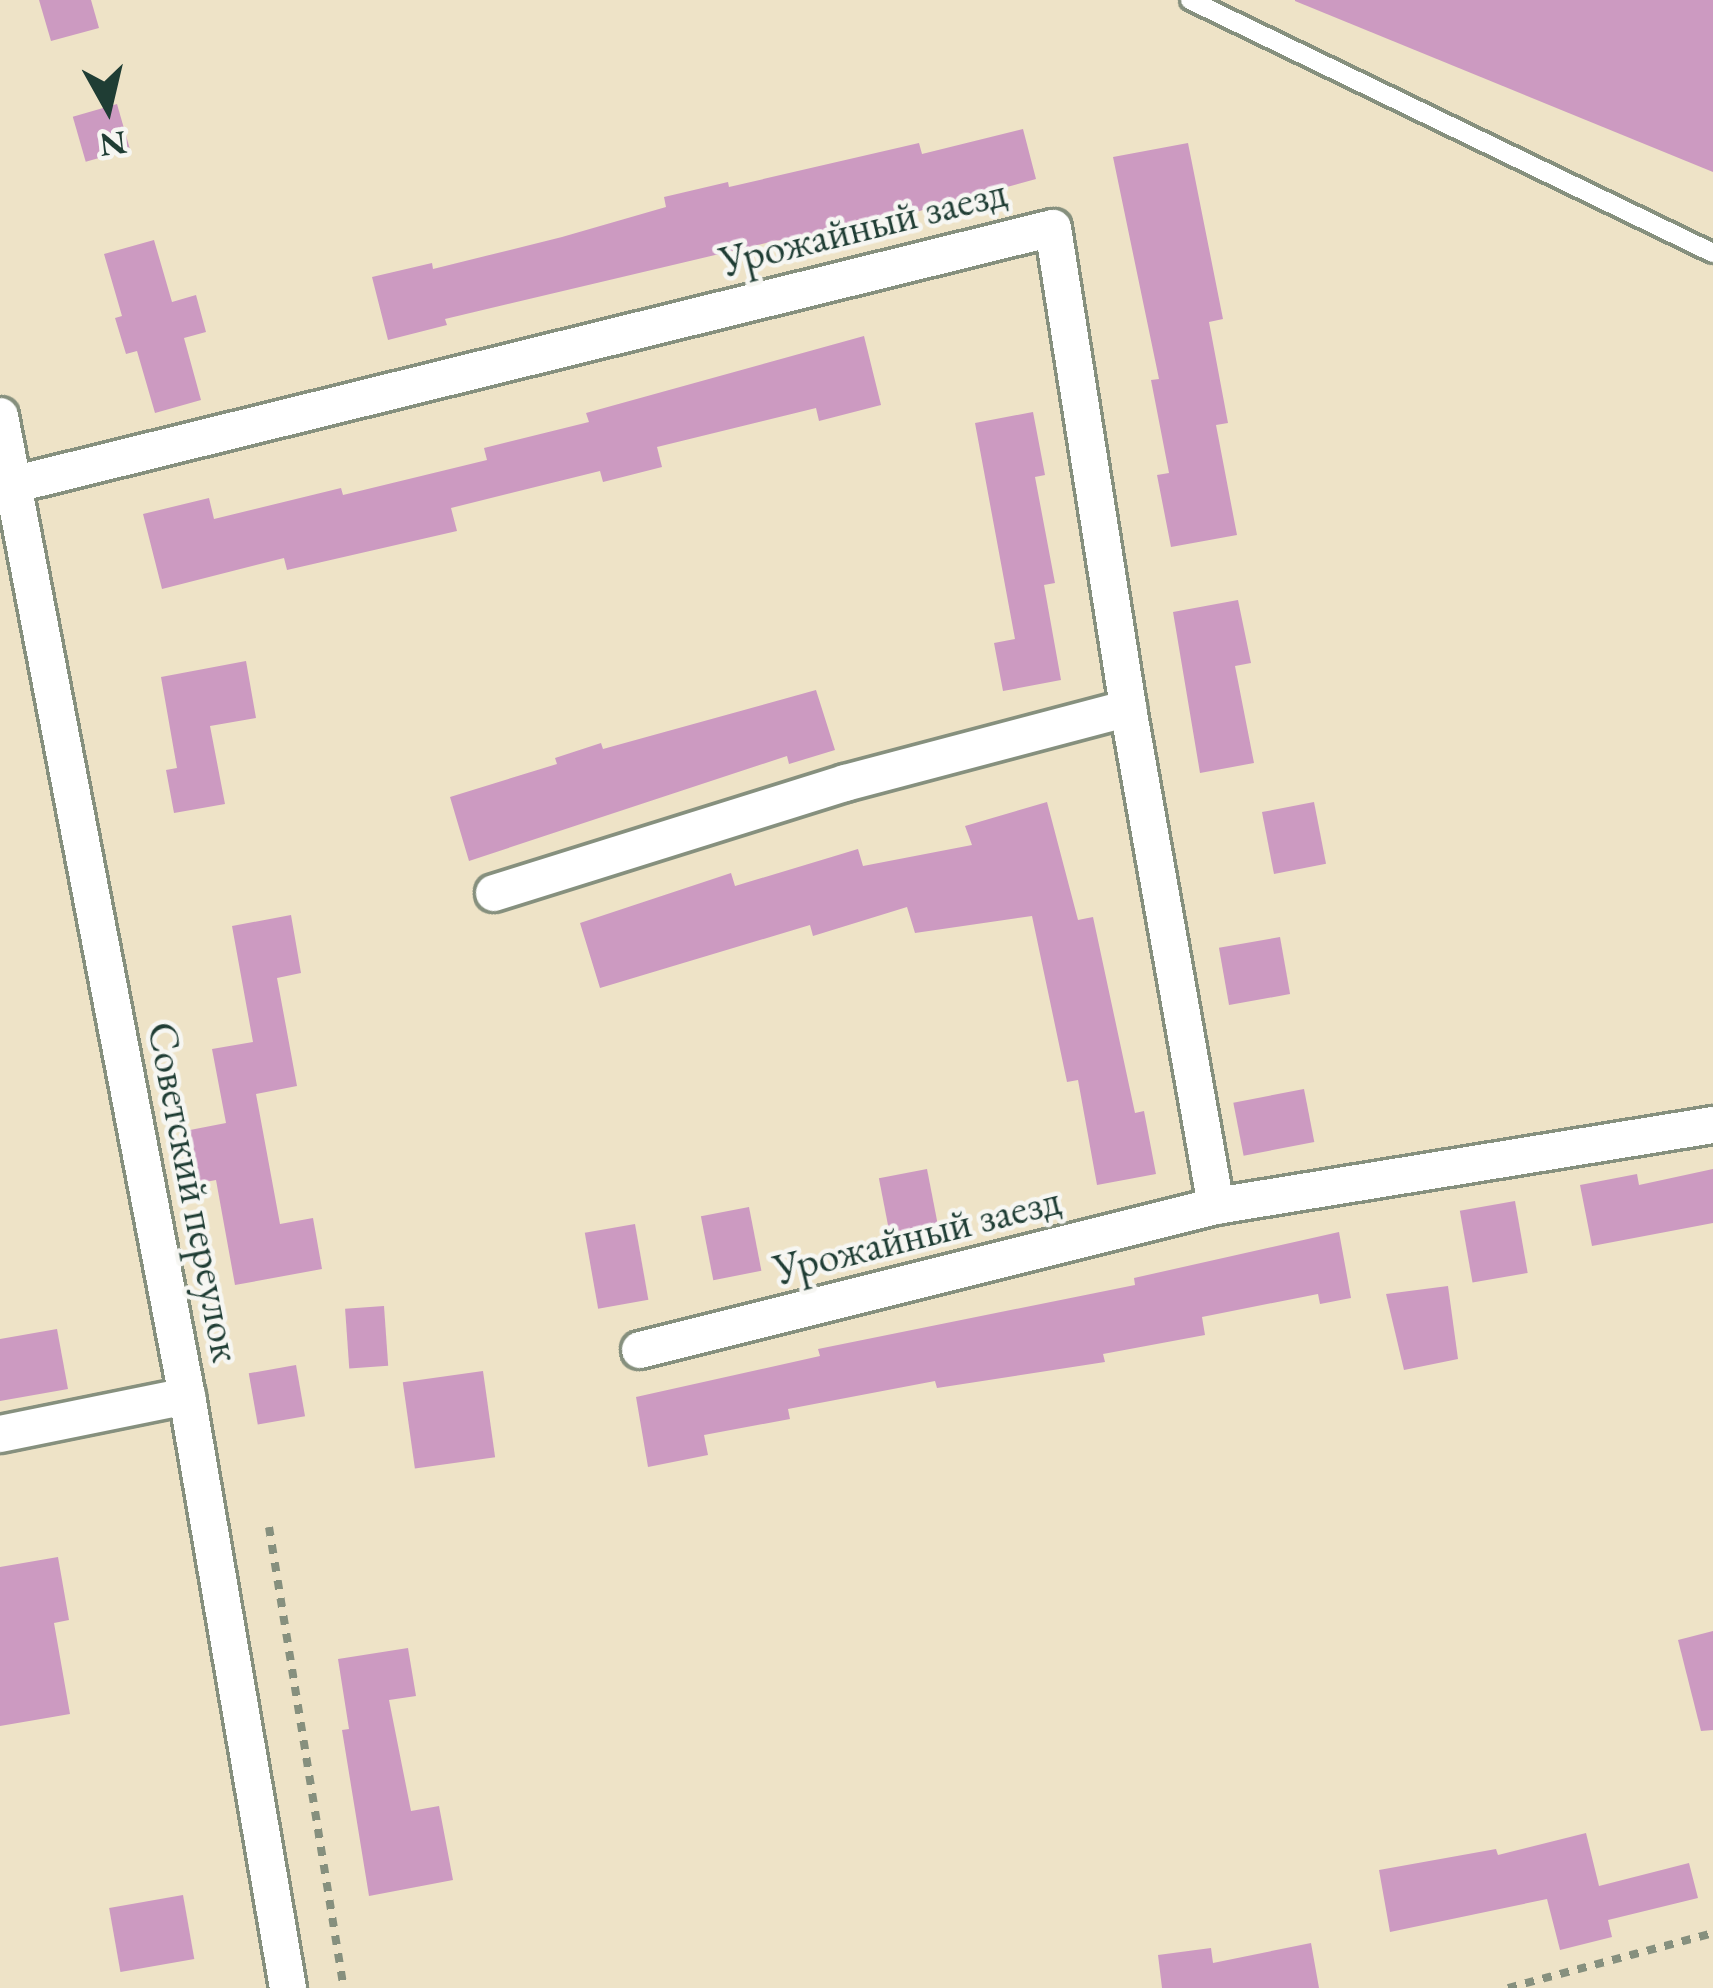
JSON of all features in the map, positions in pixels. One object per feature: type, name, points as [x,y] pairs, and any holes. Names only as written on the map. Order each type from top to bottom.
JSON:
[{"type":"street","name":"Урожайный заезд","points":[[12,485],[1053,228],[1128,708],[1216,1206]]},
{"type":"street","name":"Советский переулок","points":[[0,416],[12,485],[10,530],[187,1396],[288,1988]]},
{"type":"street","points":[[494,892],[844,783],[1128,708]]},
{"type":"street","name":"Урожайный заезд","points":[[640,1351],[1216,1206],[1713,1125]]},
{"type":"street","points":[[0,1434],[187,1396]]},
{"type":"lane","points":[[1190,0],[1713,253]]},
{"type":"path","points":[[269,1527],[344,1988]]},
{"type":"path","points":[[1508,1988],[1713,1934]]},
{"type":"building","points":[[39,0],[91,0],[99,28],[51,41]]},
{"type":"building","points":[[1713,0],[1713,172],[1295,1]]},
{"type":"building","points":[[117,104],[130,149],[86,162],[73,117]]},
{"type":"building","points":[[1023,129],[1036,179],[879,222],[770,242],[445,319],[447,325],[388,340],[372,277],[432,263],[433,269],[562,237],[666,207],[664,197],[728,182],[729,187],[919,143],[922,154]]},
{"type":"building","points":[[1188,143],[1223,319],[1209,322],[1228,423],[1216,425],[1237,535],[1171,547],[1157,475],[1169,473],[1151,380],[1159,379],[1113,157]]},
{"type":"building","points":[[154,240],[172,302],[196,295],[206,332],[184,338],[201,400],[155,413],[137,351],[126,354],[115,318],[122,316],[104,254]]},
{"type":"building","points":[[864,336],[881,405],[819,421],[816,408],[657,447],[662,467],[603,482],[600,471],[451,508],[457,531],[287,570],[284,558],[162,589],[143,514],[209,498],[214,519],[341,488],[343,495],[487,460],[484,448],[589,422],[586,413]]},
{"type":"building","points":[[1033,412],[1045,475],[1035,477],[1055,583],[1044,585],[1061,680],[1003,691],[994,643],[1015,639],[975,423]]},
{"type":"building","points":[[1238,600],[1251,663],[1235,666],[1254,763],[1200,773],[1173,612]]},
{"type":"building","points":[[246,661],[256,718],[210,726],[225,804],[174,813],[166,770],[177,768],[161,677]]},
{"type":"building","points":[[816,690],[835,750],[789,764],[787,756],[469,861],[450,797],[557,764],[555,758],[601,743],[603,749]]},
{"type":"building","points":[[1047,802],[1078,920],[1093,917],[1135,1113],[1144,1111],[1156,1174],[1097,1185],[1078,1080],[1067,1082],[1032,916],[915,933],[907,907],[813,936],[810,925],[600,988],[580,923],[731,873],[735,886],[858,849],[863,866],[972,845],[965,826]]},
{"type":"building","points":[[1314,802],[1326,864],[1274,874],[1262,812]]},
{"type":"building","points":[[291,915],[301,973],[277,978],[297,1086],[256,1094],[280,1224],[313,1218],[322,1269],[235,1285],[216,1180],[200,1183],[190,1130],[226,1123],[212,1049],[253,1042],[232,926]]},
{"type":"building","points":[[1280,937],[1290,994],[1229,1005],[1219,948]]},
{"type":"building","points":[[1304,1089],[1314,1142],[1244,1156],[1233,1103]]},
{"type":"building","points":[[927,1169],[938,1226],[890,1235],[879,1178]]},
{"type":"building","points":[[1713,1169],[1713,1223],[1592,1246],[1580,1185],[1637,1174],[1639,1185]]},
{"type":"building","points":[[1515,1201],[1528,1273],[1473,1283],[1460,1211]]},
{"type":"building","points":[[749,1207],[761,1271],[713,1280],[701,1216]]},
{"type":"building","points":[[635,1224],[648,1300],[598,1309],[585,1233]]},
{"type":"building","points":[[1339,1232],[1351,1298],[1320,1304],[1318,1294],[1202,1317],[1205,1335],[1103,1354],[1105,1362],[937,1388],[935,1381],[788,1409],[790,1419],[704,1435],[708,1455],[648,1467],[636,1397],[820,1356],[818,1349],[1135,1285],[1134,1278]]},
{"type":"building","points":[[1448,1286],[1458,1359],[1404,1370],[1386,1294]]},
{"type":"building","points":[[384,1306],[388,1366],[349,1369],[345,1309]]},
{"type":"building","points":[[57,1329],[68,1389],[0,1401],[0,1339]]},
{"type":"building","points":[[296,1365],[305,1416],[258,1425],[249,1373]]},
{"type":"building","points":[[483,1371],[495,1457],[415,1468],[403,1382]]},
{"type":"building","points":[[58,1557],[69,1620],[54,1623],[70,1714],[0,1726],[0,1567]]},
{"type":"building","points":[[1713,1631],[1713,1730],[1701,1731],[1678,1640]]},
{"type":"building","points":[[408,1648],[416,1696],[389,1700],[411,1811],[439,1806],[453,1880],[369,1896],[342,1730],[349,1729],[338,1659]]},
{"type":"building","points":[[1586,1833],[1599,1886],[1689,1863],[1698,1898],[1608,1920],[1612,1937],[1560,1950],[1547,1899],[1390,1932],[1379,1870],[1496,1849],[1498,1855]]},
{"type":"building","points":[[183,1895],[194,1959],[120,1972],[109,1908]]},
{"type":"building","points":[[1311,1943],[1319,1988],[1162,1988],[1158,1955],[1211,1948],[1213,1963]]}]
